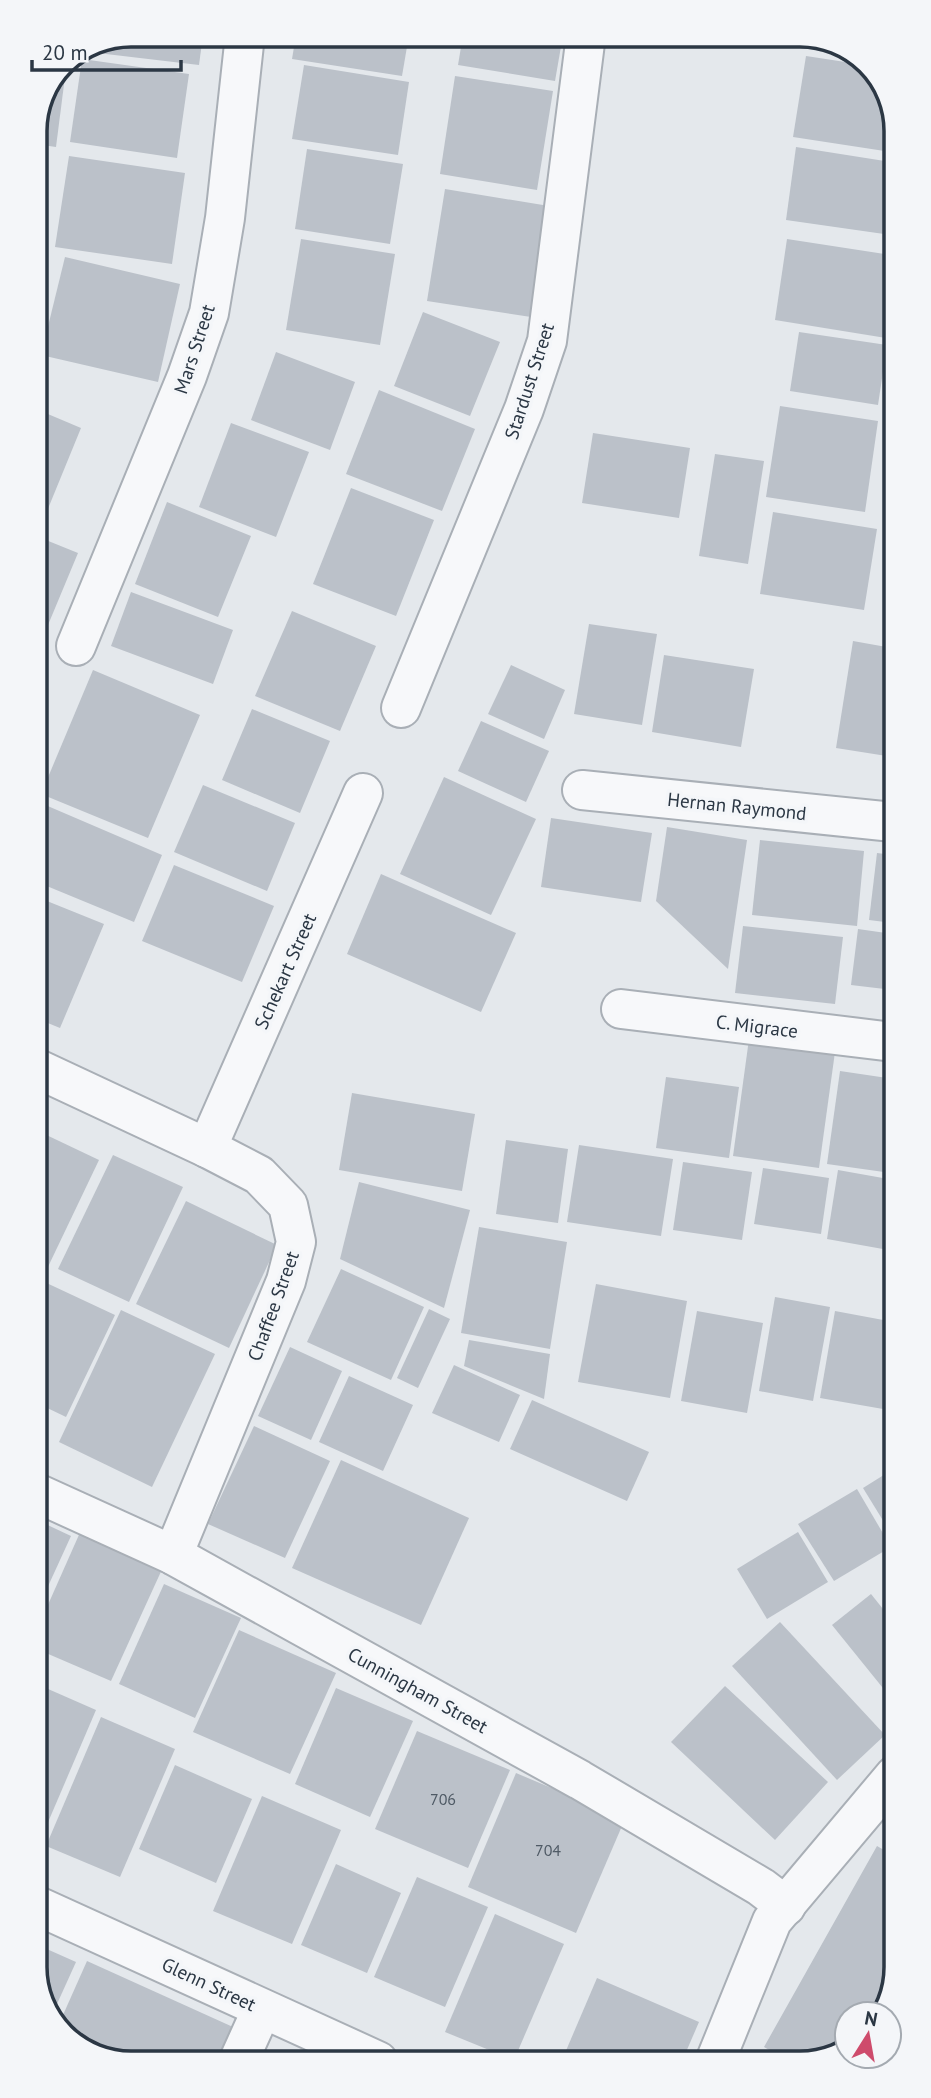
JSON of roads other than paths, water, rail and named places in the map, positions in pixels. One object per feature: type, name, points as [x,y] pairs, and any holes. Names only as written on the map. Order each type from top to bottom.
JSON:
[{"type":"street","name":"Mars Street","points":[[76,646],[187,376],[209,313],[225,218],[244,47]]},
{"type":"street","name":"Stardust Street","points":[[401,709],[524,410],[547,341],[584,47]]},
{"type":"street","name":"Hernan Raymond","points":[[582,790],[884,821]]},
{"type":"street","name":"Schekart Street","points":[[207,1147],[363,793]]},
{"type":"street","name":"C. Migrace","points":[[621,1009],[884,1041]]},
{"type":"street","name":"Chaffee Street","points":[[47,1073],[207,1147],[259,1175],[288,1205],[296,1242],[286,1281],[173,1555]]},
{"type":"street","name":"Cunningham Street","points":[[47,1498],[173,1555],[580,1780],[761,1887],[786,1906]]},
{"type":"street","points":[[719,2051],[772,1921],[884,1788]]},
{"type":"street","name":"Glenn Street","points":[[47,1910],[356,2051]]},
{"type":"street","points":[[243,2051],[262,2008]]}]
